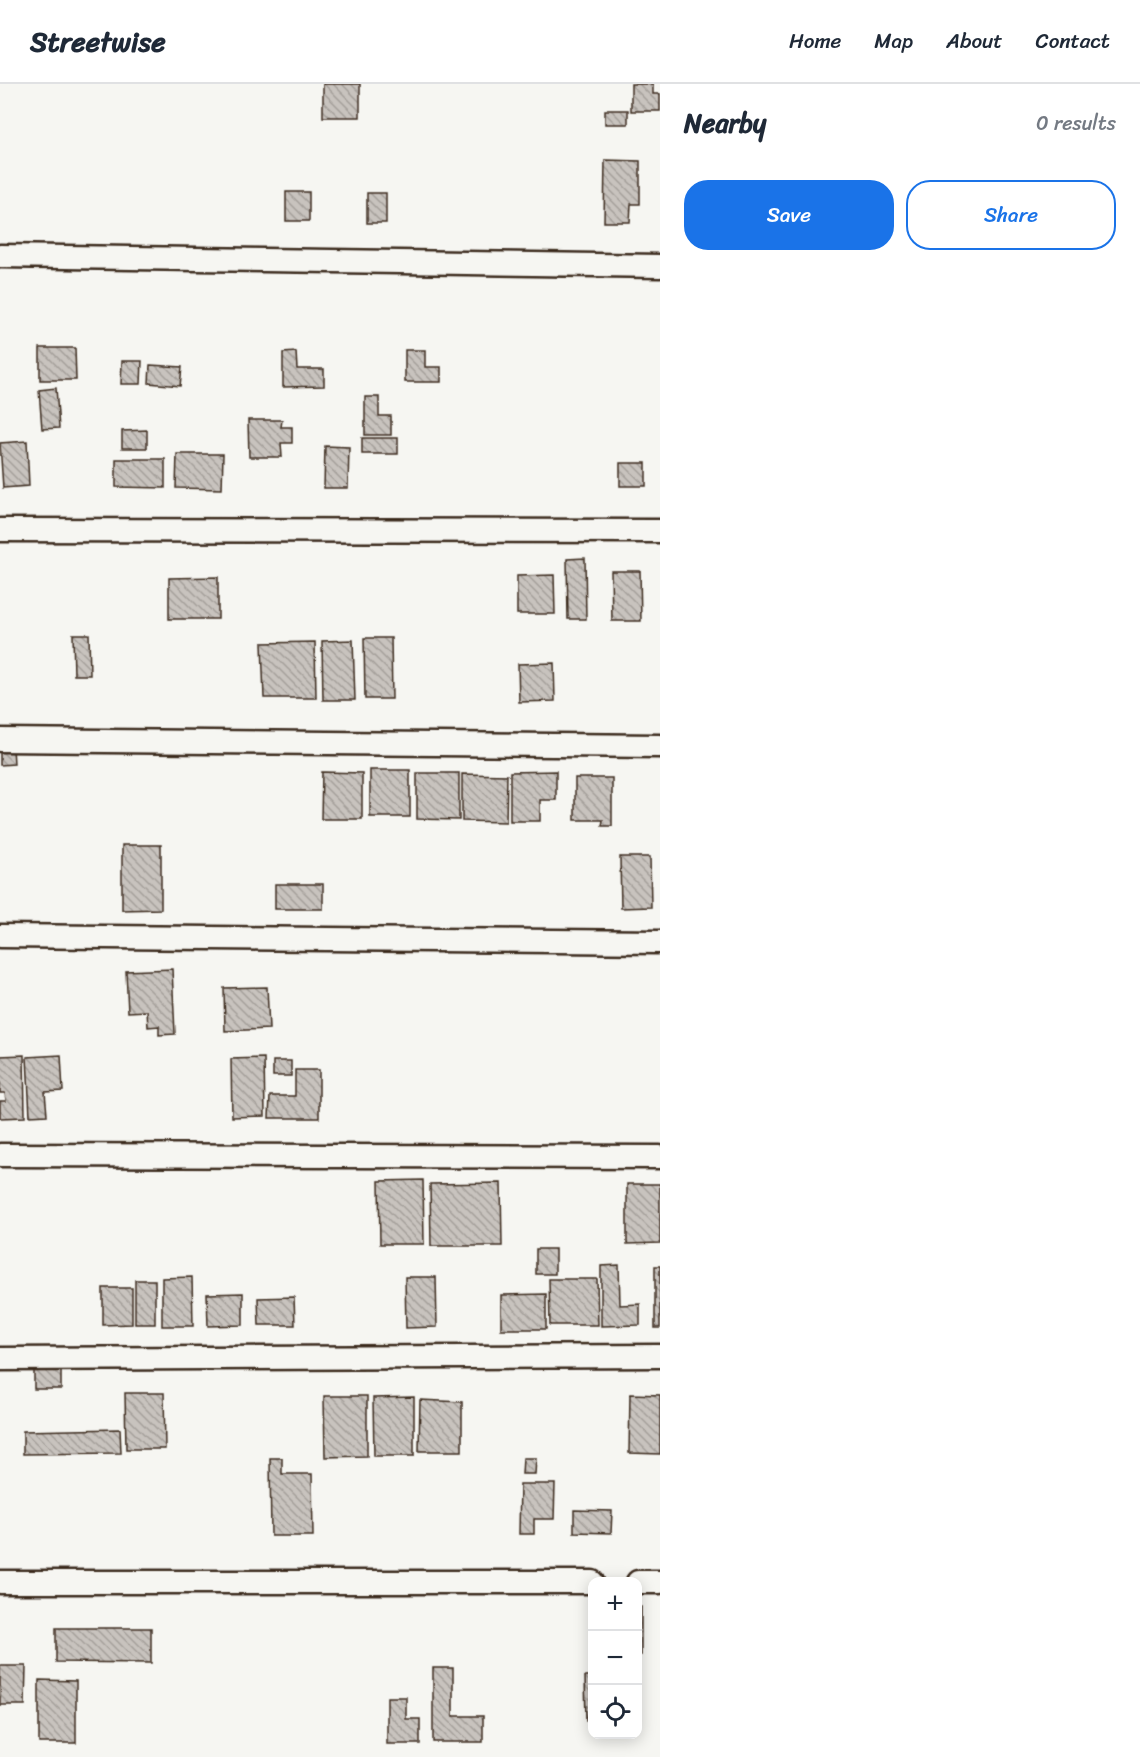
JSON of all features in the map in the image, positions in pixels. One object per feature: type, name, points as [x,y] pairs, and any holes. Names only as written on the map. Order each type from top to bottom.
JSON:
[{"type":"street","points":[[0,256],[660,266]]},
{"type":"street","points":[[0,530],[660,531]]},
{"type":"street","points":[[0,740],[660,746]]},
{"type":"street","points":[[0,936],[660,942]]},
{"type":"street","points":[[0,1155],[660,1157]]},
{"type":"street","points":[[0,1359],[660,1356]]},
{"type":"street","points":[[0,1582],[588,1582]]},
{"type":"street","points":[[642,1582],[660,1582]]},
{"type":"building","points":[[323,84],[360,84],[360,117],[323,117]]},
{"type":"building","points":[[631,84],[653,84],[653,94],[660,94],[660,111],[631,111]]},
{"type":"building","points":[[605,110],[628,110],[628,124],[605,124]]},
{"type":"building","points":[[605,160],[640,161],[640,204],[631,204],[630,222],[604,222]]},
{"type":"building","points":[[286,192],[309,192],[309,221],[286,221]]},
{"type":"building","points":[[367,193],[386,193],[386,223],[367,223]]},
{"type":"building","points":[[40,348],[75,348],[76,380],[40,380]]},
{"type":"building","points":[[405,350],[425,350],[425,367],[441,367],[441,382],[405,382]]},
{"type":"building","points":[[296,352],[297,369],[324,369],[324,386],[283,387],[283,353]]},
{"type":"building","points":[[122,361],[142,361],[141,384],[121,384]]},
{"type":"building","points":[[150,365],[182,367],[180,386],[149,383]]},
{"type":"building","points":[[56,388],[59,428],[42,429],[39,390]]},
{"type":"building","points":[[365,397],[379,397],[379,416],[391,416],[391,435],[365,435]]},
{"type":"building","points":[[248,420],[282,420],[281,427],[292,427],[292,443],[281,443],[282,457],[249,457]]},
{"type":"building","points":[[147,430],[147,448],[122,448],[122,431]]},
{"type":"building","points":[[362,438],[398,438],[398,454],[362,454]]},
{"type":"building","points":[[27,441],[29,486],[3,488],[0,443]]},
{"type":"building","points":[[325,446],[349,447],[348,488],[324,488]]},
{"type":"building","points":[[177,454],[223,454],[222,489],[176,488]]},
{"type":"building","points":[[116,459],[165,459],[165,488],[116,487]]},
{"type":"building","points":[[620,463],[646,463],[646,486],[620,486]]},
{"type":"building","points":[[585,558],[586,619],[568,619],[567,559]]},
{"type":"building","points":[[611,571],[640,571],[641,621],[612,621]]},
{"type":"building","points":[[554,575],[555,614],[517,614],[517,576]]},
{"type":"building","points":[[218,577],[218,619],[169,619],[169,578]]},
{"type":"building","points":[[73,634],[89,634],[90,675],[74,675]]},
{"type":"building","points":[[364,638],[391,638],[392,699],[365,699]]},
{"type":"building","points":[[353,640],[355,700],[323,700],[322,641]]},
{"type":"building","points":[[315,642],[316,698],[264,698],[262,643]]},
{"type":"building","points":[[554,663],[555,701],[519,702],[518,664]]},
{"type":"building","points":[[13,747],[14,764],[0,765],[0,748]]},
{"type":"building","points":[[370,770],[410,770],[410,817],[370,817]]},
{"type":"building","points":[[556,771],[556,800],[540,800],[540,821],[510,821],[510,772]]},
{"type":"building","points":[[322,772],[362,773],[362,819],[321,819]]},
{"type":"building","points":[[417,773],[459,773],[459,820],[417,819]]},
{"type":"building","points":[[462,774],[507,775],[506,822],[462,821]]},
{"type":"building","points":[[575,778],[612,778],[612,826],[602,826],[603,820],[575,820]]},
{"type":"building","points":[[122,845],[161,845],[161,909],[122,910]]},
{"type":"building","points":[[620,857],[650,857],[651,907],[621,908]]},
{"type":"building","points":[[275,884],[323,884],[323,909],[275,909]]},
{"type":"building","points":[[172,969],[175,1034],[159,1035],[159,1026],[148,1027],[147,1011],[128,1012],[126,971]]},
{"type":"building","points":[[267,987],[269,1029],[225,1031],[224,988]]},
{"type":"building","points":[[24,1055],[25,1117],[0,1118],[0,1101],[6,1101],[5,1093],[0,1093],[0,1056]]},
{"type":"building","points":[[61,1055],[63,1091],[45,1092],[47,1115],[30,1116],[27,1057]]},
{"type":"building","points":[[264,1058],[265,1116],[232,1117],[231,1059]]},
{"type":"building","points":[[273,1061],[291,1061],[291,1076],[273,1076]]},
{"type":"building","points":[[295,1070],[319,1070],[319,1118],[269,1118],[270,1096],[295,1096]]},
{"type":"building","points":[[423,1180],[424,1244],[380,1244],[379,1181]]},
{"type":"building","points":[[501,1183],[502,1246],[431,1246],[430,1184]]},
{"type":"building","points":[[627,1184],[660,1184],[660,1243],[627,1244]]},
{"type":"building","points":[[536,1249],[555,1249],[555,1274],[536,1274]]},
{"type":"building","points":[[619,1265],[620,1305],[640,1304],[640,1325],[601,1326],[601,1266]]},
{"type":"building","points":[[655,1266],[660,1266],[660,1328],[655,1328]]},
{"type":"building","points":[[192,1277],[193,1326],[162,1326],[162,1278]]},
{"type":"building","points":[[405,1277],[436,1277],[437,1327],[406,1328]]},
{"type":"building","points":[[549,1279],[597,1279],[598,1325],[550,1325]]},
{"type":"building","points":[[135,1280],[155,1280],[155,1324],[135,1324]]},
{"type":"building","points":[[103,1288],[132,1288],[132,1324],[103,1325]]},
{"type":"building","points":[[243,1293],[243,1325],[208,1326],[207,1294]]},
{"type":"building","points":[[546,1294],[546,1329],[501,1329],[501,1295]]},
{"type":"building","points":[[294,1297],[295,1325],[259,1325],[258,1298]]},
{"type":"building","points":[[34,1370],[61,1370],[61,1389],[34,1389]]},
{"type":"building","points":[[125,1393],[164,1393],[165,1449],[126,1449]]},
{"type":"building","points":[[630,1394],[660,1395],[660,1454],[629,1453]]},
{"type":"building","points":[[324,1396],[367,1396],[367,1456],[325,1457]]},
{"type":"building","points":[[414,1397],[414,1456],[374,1456],[373,1398]]},
{"type":"building","points":[[420,1400],[462,1402],[462,1451],[419,1451]]},
{"type":"building","points":[[120,1429],[121,1453],[23,1454],[23,1431]]},
{"type":"building","points":[[270,1458],[282,1458],[282,1474],[312,1474],[313,1536],[271,1536]]},
{"type":"building","points":[[523,1458],[536,1458],[535,1474],[522,1474]]},
{"type":"building","points":[[520,1484],[555,1484],[554,1519],[534,1519],[534,1534],[519,1534]]},
{"type":"building","points":[[574,1510],[612,1511],[611,1533],[574,1532]]},
{"type":"building","points":[[56,1628],[151,1628],[151,1663],[56,1662]]},
{"type":"building","points":[[0,1666],[26,1666],[25,1705],[0,1705]]},
{"type":"building","points":[[433,1668],[453,1668],[453,1716],[483,1716],[483,1742],[433,1742]]},
{"type":"building","points":[[585,1676],[588,1676],[588,1721],[586,1721]]},
{"type":"building","points":[[39,1680],[76,1681],[76,1743],[39,1743]]},
{"type":"building","points":[[387,1697],[406,1697],[406,1719],[420,1719],[420,1744],[387,1744]]}]
